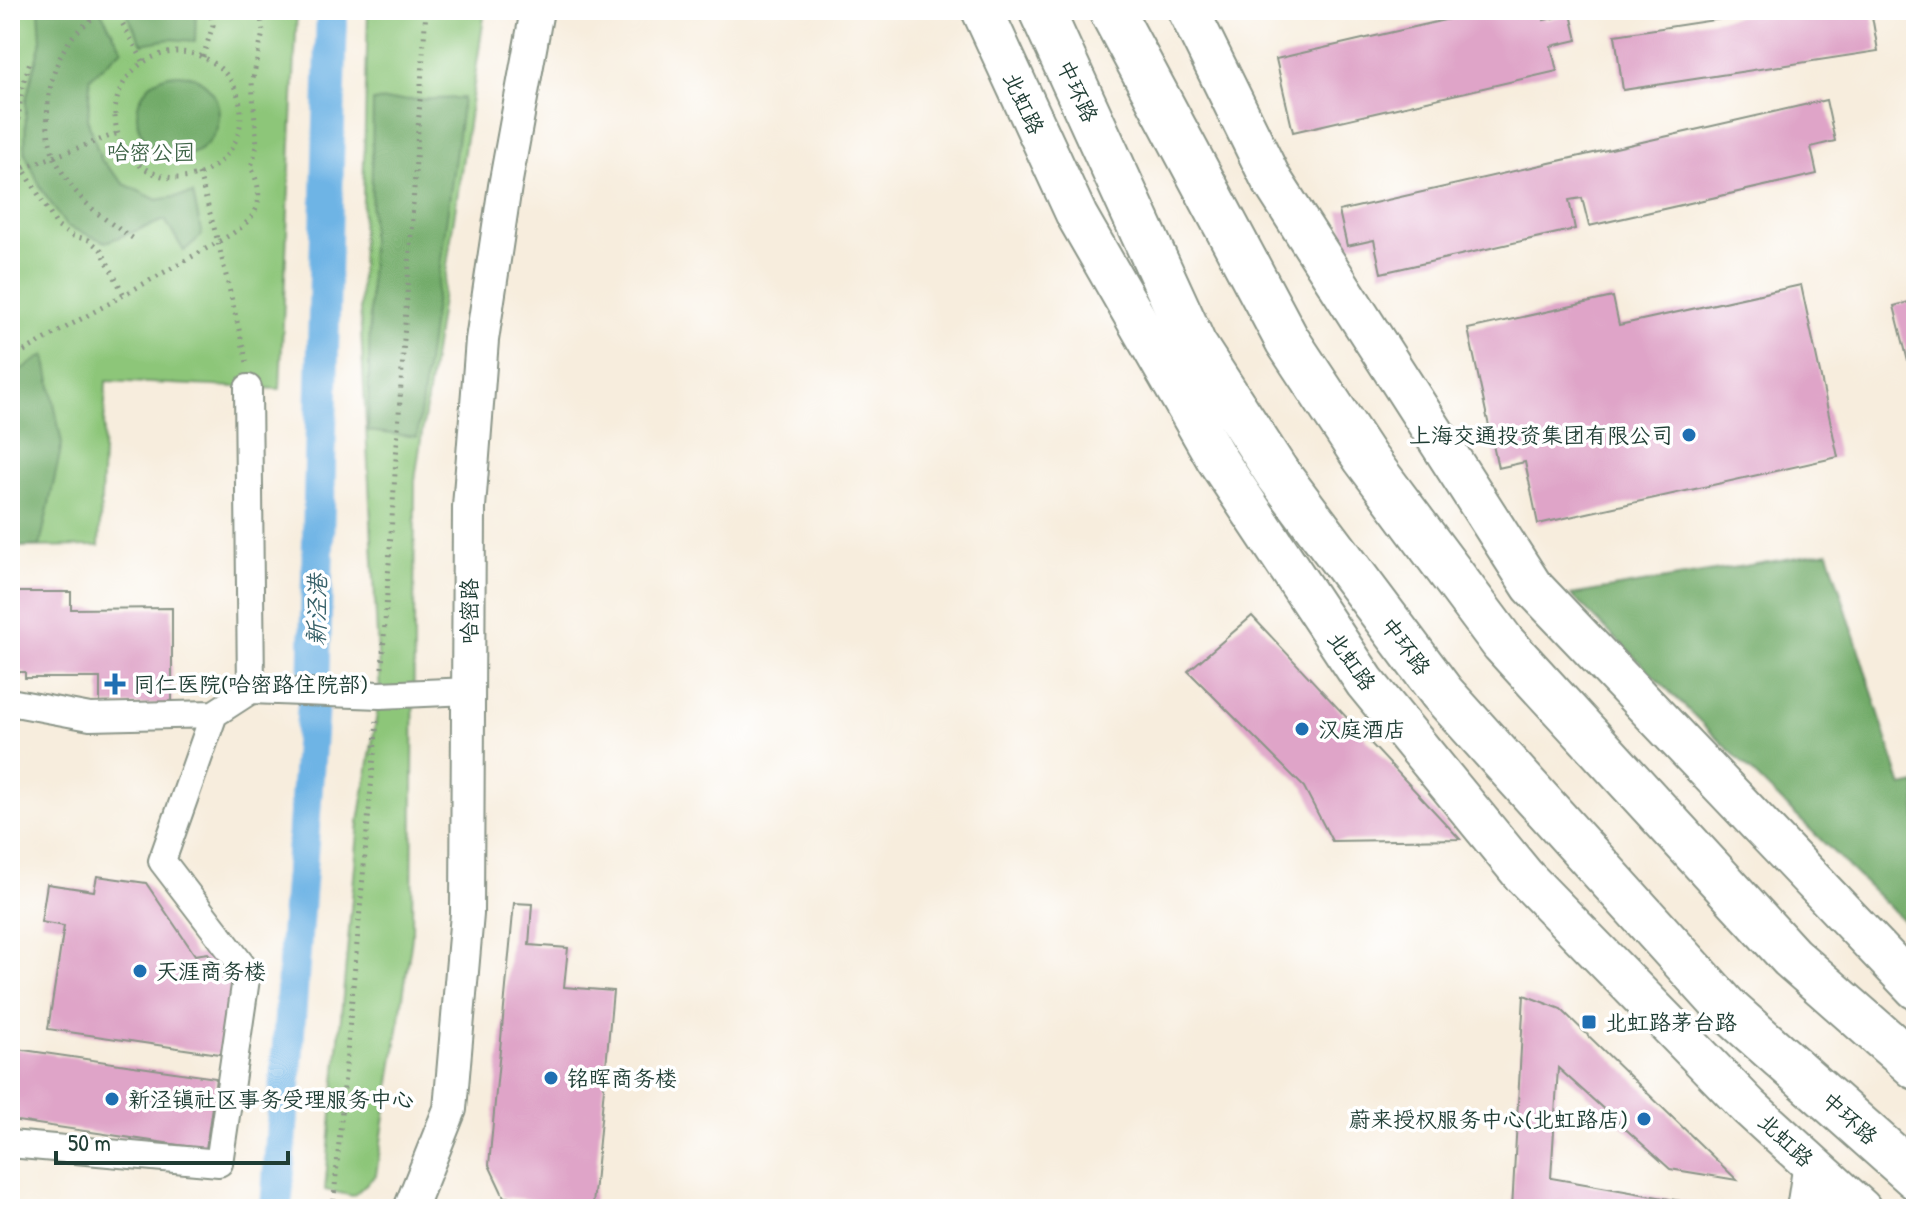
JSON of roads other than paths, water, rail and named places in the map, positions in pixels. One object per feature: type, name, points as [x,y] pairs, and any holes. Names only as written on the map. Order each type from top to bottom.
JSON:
[{"type":"highway","name":"中环路","points":[[1041,10],[1194,345],[1277,473],[1442,693],[1718,998],[1916,1177]]},
{"type":"highway","points":[[1111,10],[1287,340],[1365,458],[1503,643],[1791,957],[1916,1067]]},
{"type":"highway","points":[[1139,10],[1287,340]]},
{"type":"main road","name":"北虹路","points":[[982,10],[1077,216],[1216,458],[1365,682],[1524,876],[1738,1096],[1861,1209]]},
{"type":"main road","points":[[1188,10],[1271,179],[1532,586],[1916,989]]},
{"type":"street","name":"哈密路","points":[[410,1209],[450,1109],[467,914],[469,507],[482,340],[505,186],[537,10]]},
{"type":"street","points":[[248,388],[251,690]]},
{"type":"street","points":[[10,702],[90,717],[214,714],[251,690],[380,695],[469,691]]},
{"type":"street","points":[[10,1144],[219,1163],[247,972],[162,861],[214,714]]},
{"type":"street","points":[[1803,1209],[1810,1163]]},
{"type":"waterway","name":"新泾港","points":[[276,1209],[314,691],[332,10]]},
{"type":"place","name":"上海交通投资集团有限公司","points":[[1689,435]]},
{"type":"place","name":"同仁医院(哈密路住院部)","points":[[115,684]]},
{"type":"place","name":"汉庭酒店","points":[[1302,729]]},
{"type":"place","name":"天涯商务楼","points":[[140,971]]},
{"type":"place","name":"北虹路茅台路","points":[[1589,1022]]},
{"type":"place","name":"铭晖商务楼","points":[[551,1078]]},
{"type":"place","name":"新泾镇社区事务受理服务中心","points":[[112,1099]]},
{"type":"place","name":"蔚来授权服务中心(北虹路店)","points":[[1644,1119]]},
{"type":"park label","name":"哈密公园","points":[[151,152]]}]
